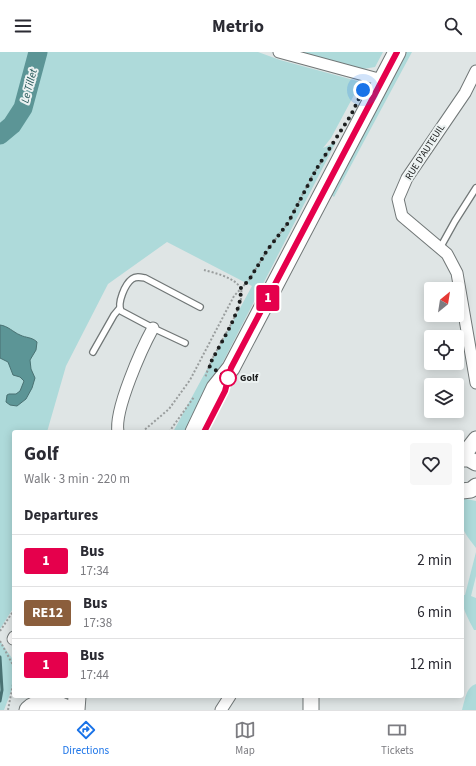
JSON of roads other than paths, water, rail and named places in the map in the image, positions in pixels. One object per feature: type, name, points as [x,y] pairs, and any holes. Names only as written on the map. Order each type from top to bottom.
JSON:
[{"type":"main road","points":[[195,430],[215,388],[231,368],[397,52]]},
{"type":"main road","points":[[205,430],[225,391],[231,368]]},
{"type":"main road","points":[[76,710],[77,698]]},
{"type":"main road","points":[[28,710],[40,703],[54,699],[68,710]]},
{"type":"street","points":[[279,52],[382,80]]},
{"type":"street","name":"RUE D'AUTEUIL","points":[[476,71],[465,92],[407,178],[398,199],[402,216],[447,254],[457,272],[476,383]]},
{"type":"street","points":[[118,430],[119,417],[132,373],[139,355],[153,328]]},
{"type":"street","points":[[464,455],[476,439]]},
{"type":"street","points":[[464,458],[476,463]]},
{"type":"street","points":[[221,710],[229,698]]},
{"type":"street","points":[[311,698],[311,710]]},
{"type":"lane","points":[[440,248],[476,188]]},
{"type":"lane","points":[[92,352],[119,309],[119,302],[132,279],[139,277],[145,278],[200,307]]},
{"type":"lane","points":[[119,309],[125,314],[185,343]]},
{"type":"waterway","name":"Le Tillet","points":[[0,135],[12,125],[23,108],[38,52]]},
{"type":"waterway","points":[[0,657],[2,690],[0,701]]},
{"type":"place","name":"Golf","points":[[228,378]]}]
